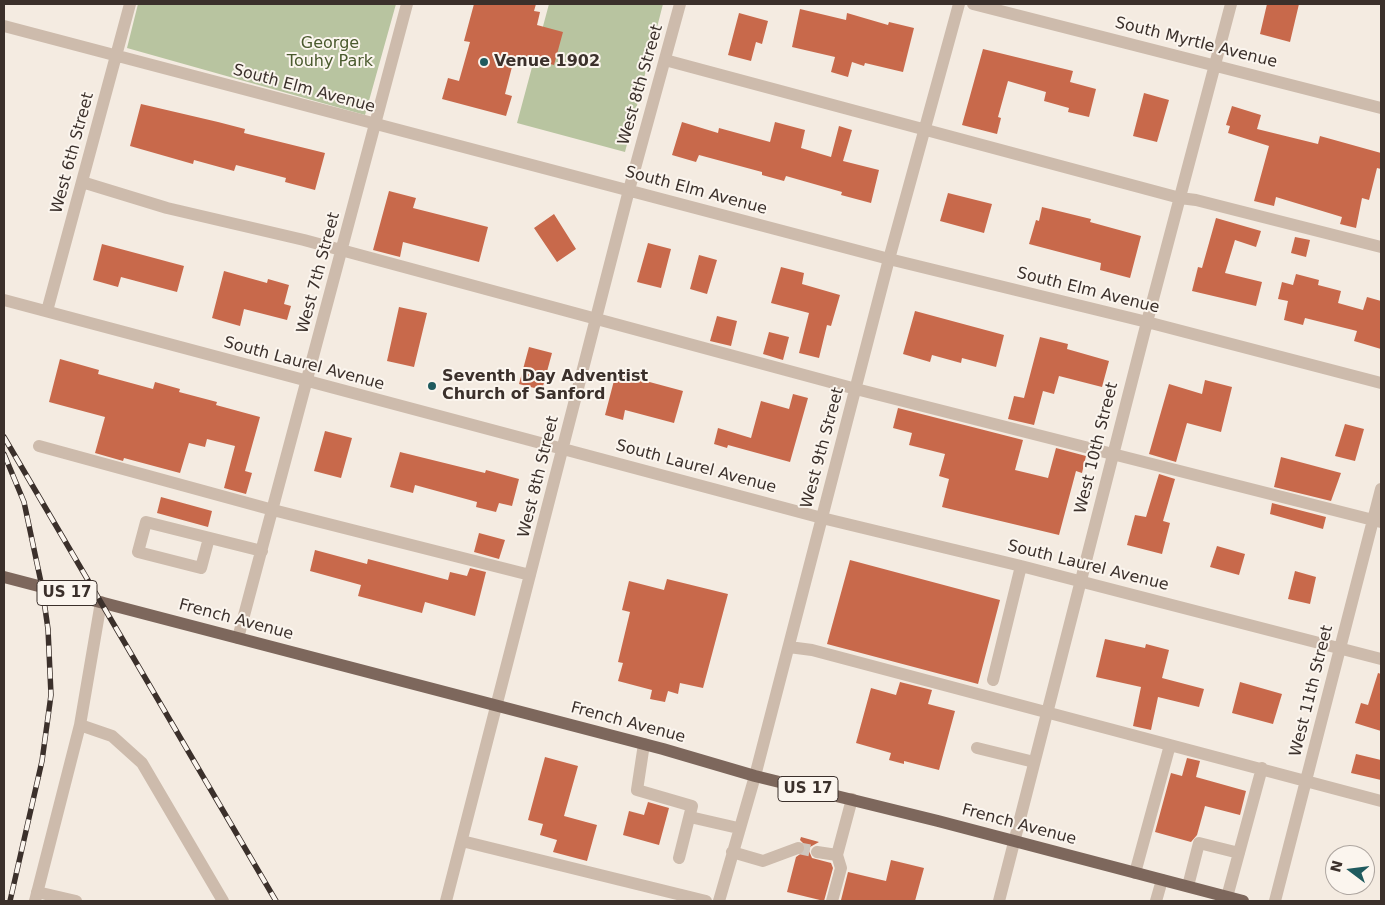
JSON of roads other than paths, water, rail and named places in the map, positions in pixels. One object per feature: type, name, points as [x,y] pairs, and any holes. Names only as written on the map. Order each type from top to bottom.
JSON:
[{"type":"main road","name":"French Avenue","points":[[4,577],[644,744],[755,776],[852,799],[1243,901]]},
{"type":"street","name":"West 6th Street","points":[[47,311],[130,4]]},
{"type":"street","name":"West 7th Street","points":[[238,638],[407,4]]},
{"type":"street","name":"West 8th Street","points":[[446,901],[629,190],[680,4]]},
{"type":"street","name":"West 9th Street","points":[[718,901],[738,828],[755,776],[889,259],[959,4]]},
{"type":"street","name":"South Myrtle Avenue","points":[[973,4],[1216,64],[1381,108]]},
{"type":"street","name":"West 10th Street","points":[[998,901],[1015,841],[1112,455],[1231,4]]},
{"type":"street","name":"South Elm Avenue","points":[[4,26],[117,54],[374,124],[889,259],[1147,322],[1381,383]]},
{"type":"street","points":[[664,60],[1180,198],[1196,200],[1381,247]]},
{"type":"street","points":[[82,182],[167,208],[304,240],[341,252],[856,389],[1377,521]]},
{"type":"street","name":"South Laurel Avenue","points":[[4,300],[307,383],[563,448],[822,518],[1021,566],[1381,660]]},
{"type":"street","points":[[39,446],[273,510],[530,575]]},
{"type":"street","name":"West 11th Street","points":[[1275,901],[1340,648],[1377,521],[1381,489]]},
{"type":"street","points":[[209,538],[201,568],[138,552],[146,522],[262,551]]},
{"type":"street","points":[[993,680],[1021,566]]},
{"type":"street","points":[[76,901],[36,897],[80,725],[101,602]]},
{"type":"street","points":[[788,647],[812,650],[1381,800]]},
{"type":"street","points":[[80,725],[112,736],[142,763],[223,901]]},
{"type":"street","points":[[644,744],[637,790],[692,806],[679,858]]},
{"type":"street","points":[[1134,873],[1170,745]]},
{"type":"street","points":[[977,748],[1034,762]]},
{"type":"street","points":[[1228,897],[1262,768]]},
{"type":"street","points":[[832,901],[841,868],[837,855],[852,799]]},
{"type":"street","points":[[690,817],[738,828]]},
{"type":"street","points":[[462,841],[706,901]]},
{"type":"street","points":[[1188,886],[1199,843],[1239,853]]},
{"type":"street","points":[[732,852],[763,861],[798,848]]},
{"type":"street","points":[[817,852],[837,855]]},
{"type":"street","points":[[1156,901],[1162,880]]},
{"type":"tunnel","points":[[798,848],[817,852]]},
{"type":"railway","points":[[4,437],[276,901]]},
{"type":"railway","points":[[4,454],[24,502],[42,587],[48,629],[51,695],[42,761],[10,901]]},
{"type":"place","name":"Venue 1902","points":[[484,62]]},
{"type":"place","name":"Seventh Day Adventist Church of Sanford","points":[[432,386]]},
{"type":"park label","name":"George Touhy Park","points":[[330,53]]}]
